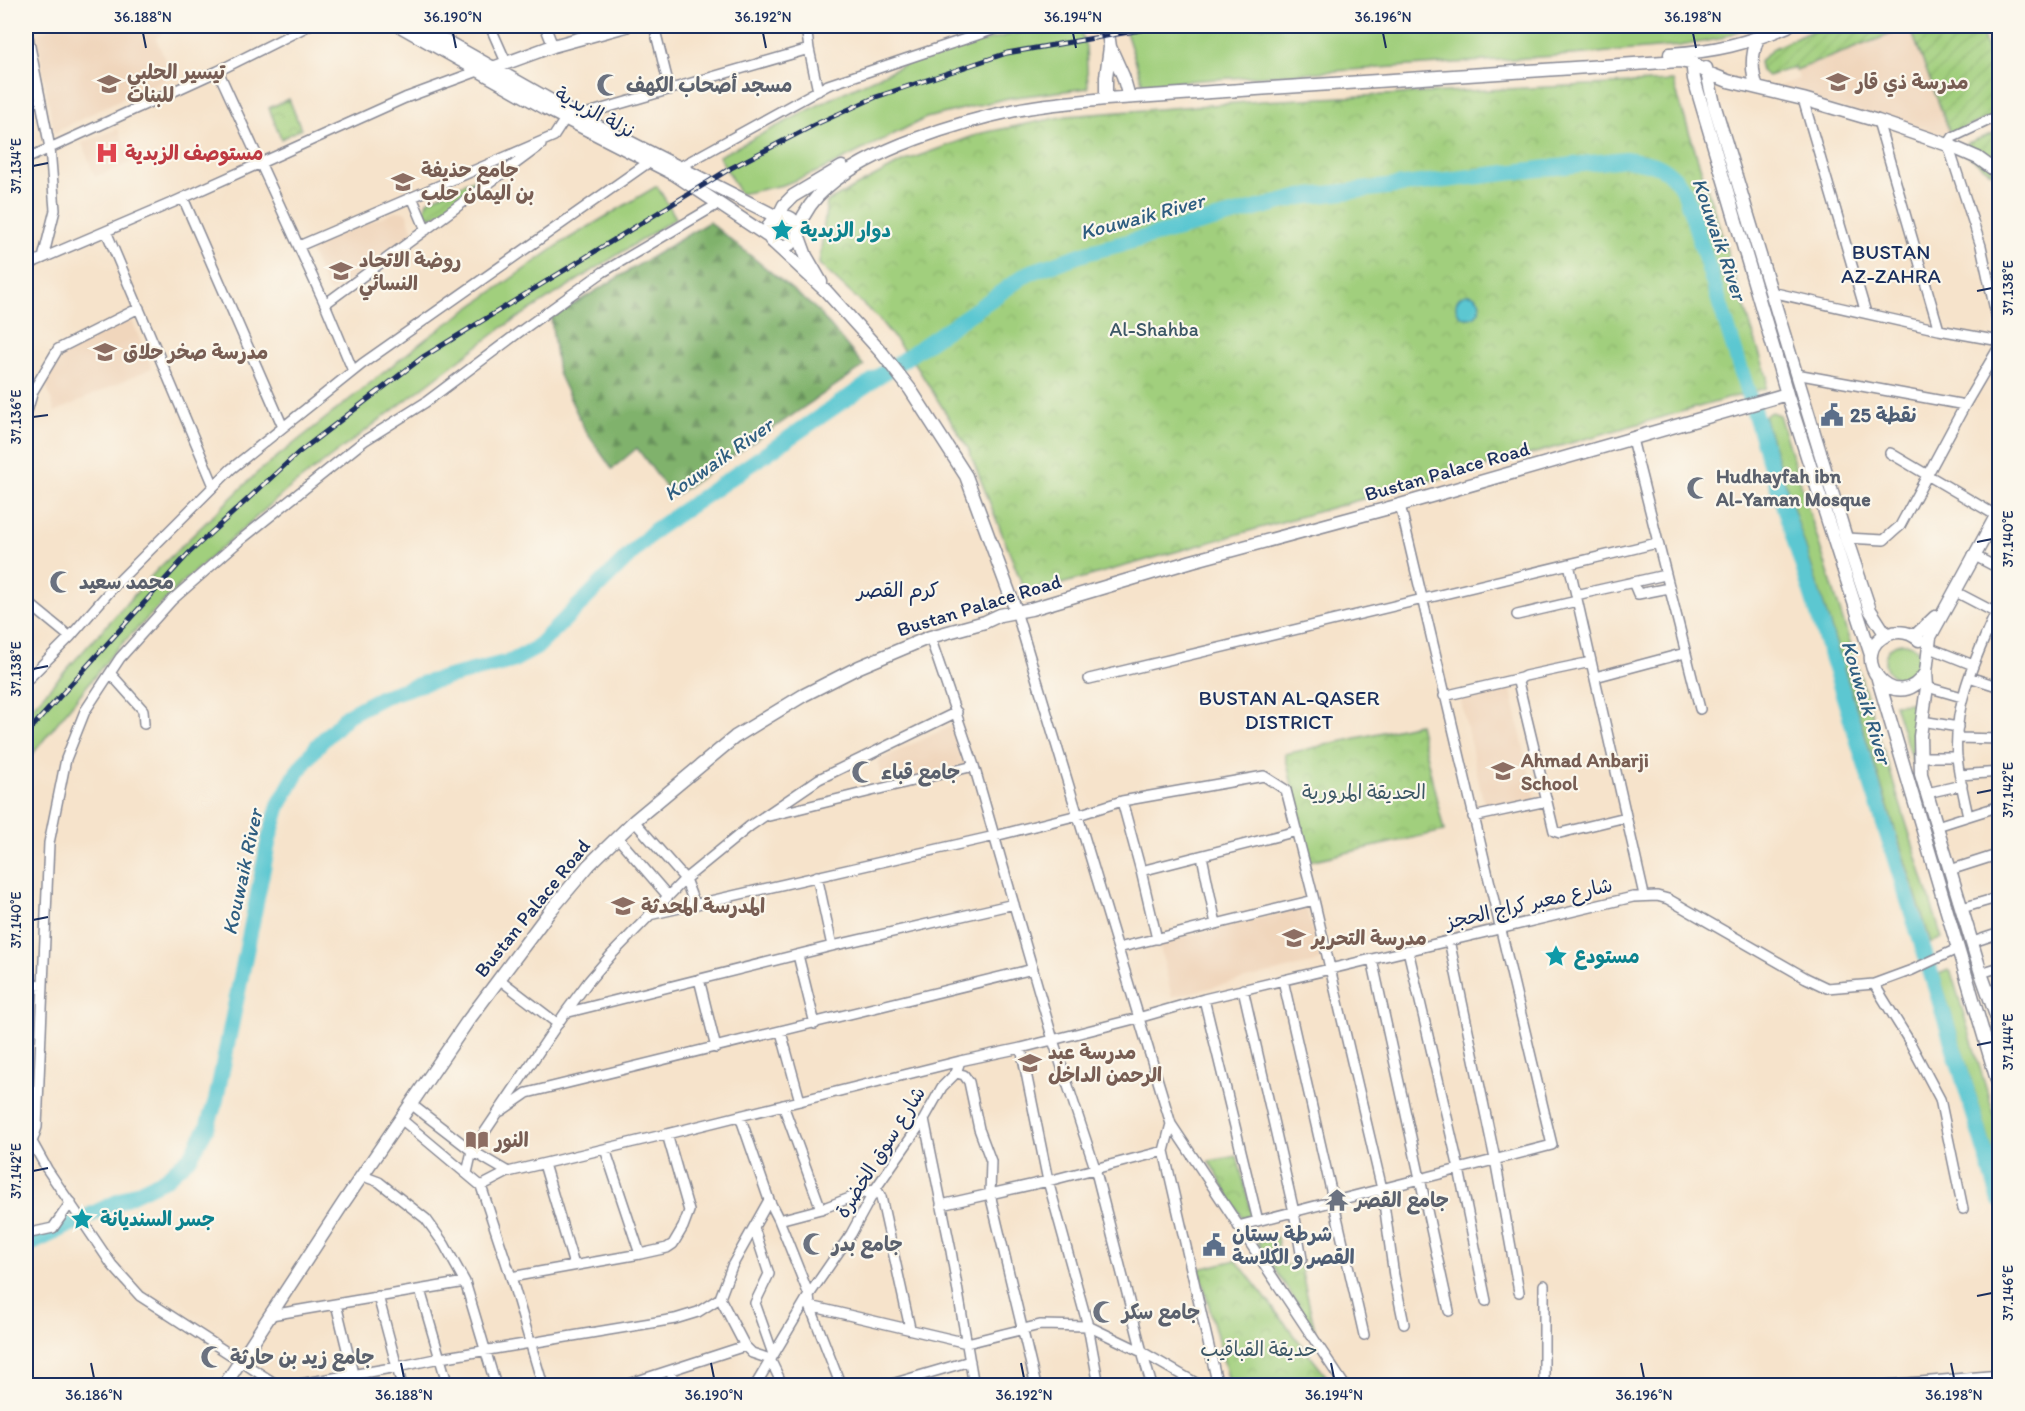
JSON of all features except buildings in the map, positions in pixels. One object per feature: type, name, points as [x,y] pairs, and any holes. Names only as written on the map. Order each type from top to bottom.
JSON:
[{"type":"main road","name":"نزلة الزبدية","points":[[400,26],[565,119],[674,174],[771,239],[826,291]]},
{"type":"main road","points":[[493,68],[598,29],[626,26]]},
{"type":"main road","points":[[1107,26],[1110,47],[1129,94]]},
{"type":"main road","points":[[1106,96],[1017,110],[961,124],[909,142],[863,164],[826,187],[810,207],[794,242],[785,246],[776,244],[771,239],[771,223],[793,196],[857,158],[905,136],[959,118],[1016,104],[1106,96],[1129,94],[1694,56],[1727,48],[1788,26]]},
{"type":"main road","points":[[1996,26],[2000,34]]},
{"type":"main road","name":"نزلة الزبدية","points":[[423,27],[578,116],[678,168],[778,217],[791,218],[798,231]]},
{"type":"main road","points":[[1757,88],[1752,58],[1758,38]]},
{"type":"main road","points":[[1106,96],[1106,70],[1110,47]]},
{"type":"main road","points":[[1694,56],[1708,73],[1712,94],[1771,292],[1869,610],[1886,635]]},
{"type":"main road","points":[[1694,56],[1694,79],[1787,394],[1871,655],[1871,665],[1878,678],[2000,1090]]},
{"type":"main road","points":[[1708,73],[1728,81],[1803,99],[1878,121],[1948,145],[1978,158],[2000,174]]},
{"type":"main road","points":[[1712,94],[1720,84],[1728,81]]},
{"type":"main road","points":[[798,231],[811,266],[826,291],[882,353],[910,389],[966,476],[1016,611]]},
{"type":"main road","name":"Bustan Palace Road","points":[[224,1386],[411,1104],[499,978],[550,911],[634,821],[735,737],[804,694],[859,667],[930,637],[1191,561],[1400,505],[1787,394]]},
{"type":"main road","points":[[2000,500],[1996,516],[1930,637],[1921,757],[1921,774],[1981,973],[1997,1012],[2000,1027]]},
{"type":"main road","points":[[1915,636],[1934,619],[1996,516]]},
{"type":"main road","points":[[1871,655],[1874,647],[1886,635],[1900,632],[1915,636],[1928,651]]},
{"type":"main road","points":[[1878,678],[1891,688],[1908,688],[1921,679],[1926,672]]},
{"type":"street","points":[[27,26],[50,148],[55,210],[43,258]]},
{"type":"street","points":[[26,159],[218,72],[308,26]]},
{"type":"street","points":[[490,26],[506,62]]},
{"type":"street","points":[[545,26],[553,46]]},
{"type":"street","points":[[654,26],[670,90]]},
{"type":"street","points":[[806,26],[818,91]]},
{"type":"street","points":[[678,168],[828,85],[972,31],[1004,26]]},
{"type":"street","points":[[578,116],[809,49]]},
{"type":"street","points":[[26,267],[405,98],[478,70]]},
{"type":"street","points":[[218,72],[299,246],[353,371]]},
{"type":"street","points":[[1803,99],[1866,313]]},
{"type":"street","points":[[2000,116],[1953,137],[1948,145],[1981,246],[2000,333]]},
{"type":"street","points":[[325,304],[554,136],[565,119]]},
{"type":"street","points":[[1878,121],[1939,330]]},
{"type":"street","points":[[299,246],[554,136]]},
{"type":"street","points":[[26,681],[70,637],[116,584],[231,468],[353,371],[649,162]]},
{"type":"street","points":[[412,196],[426,230]]},
{"type":"street","points":[[183,198],[283,427]]},
{"type":"street","points":[[277,1385],[140,1296],[112,1265],[28,1140],[37,1127],[49,843],[66,759],[86,711],[120,658],[172,600],[238,542],[364,441],[426,402],[603,272],[718,204]]},
{"type":"street","points":[[106,231],[214,486]]},
{"type":"street","points":[[1771,292],[2000,343],[1900,526],[1884,540],[1846,538]]},
{"type":"street","points":[[26,415],[33,391],[58,349],[139,308]]},
{"type":"street","points":[[1796,374],[1965,405]]},
{"type":"street","points":[[1632,439],[1700,709]]},
{"type":"street","points":[[1890,453],[1996,516]]},
{"type":"street","points":[[1238,1226],[1552,1144],[1400,505]]},
{"type":"street","points":[[1089,679],[1658,543]]},
{"type":"street","points":[[1973,555],[2000,569]]},
{"type":"street","points":[[1569,564],[1644,895]]},
{"type":"street","points":[[1518,615],[1665,575]]},
{"type":"street","points":[[1633,582],[1638,594],[1669,588]]},
{"type":"street","points":[[1954,591],[1998,614],[1973,665],[1962,697],[1957,757],[1968,816]]},
{"type":"street","points":[[26,601],[70,637]]},
{"type":"street","points":[[1016,611],[1171,1124],[1345,1386]]},
{"type":"street","points":[[930,637],[974,766],[1053,1040],[1095,1168],[1152,1386]]},
{"type":"street","points":[[1928,651],[1973,665]]},
{"type":"street","points":[[1595,677],[1685,653]]},
{"type":"street","points":[[1444,696],[1591,662]]},
{"type":"street","points":[[110,673],[143,710],[144,724]]},
{"type":"street","points":[[1969,677],[2000,687]]},
{"type":"street","points":[[1521,678],[1518,682],[1554,831],[1556,833],[1626,817]]},
{"type":"street","points":[[1927,687],[1962,697]]},
{"type":"street","points":[[467,1173],[472,1151],[565,1013],[606,961],[685,879],[762,817],[819,779],[957,712]]},
{"type":"street","points":[[1923,721],[1958,727]]},
{"type":"street","points":[[1957,738],[2000,739]]},
{"type":"street","points":[[1921,757],[1957,757]]},
{"type":"street","points":[[762,817],[974,766]]},
{"type":"street","points":[[1927,793],[1961,780],[2000,772]]},
{"type":"street","points":[[649,915],[995,836],[1078,815],[1122,801],[1264,776],[1286,790],[1297,831],[1382,1189],[1394,1276],[1404,1324]]},
{"type":"street","points":[[1122,801],[1157,939]]},
{"type":"street","points":[[1473,818],[1547,801]]},
{"type":"street","points":[[1937,826],[2000,806]]},
{"type":"street","points":[[634,821],[685,879],[695,905]]},
{"type":"street","points":[[1141,871],[1297,831]]},
{"type":"street","points":[[617,837],[668,896]]},
{"type":"street","points":[[1950,870],[2000,854]]},
{"type":"street","points":[[1202,856],[1216,924]]},
{"type":"street","points":[[817,876],[832,946]]},
{"type":"street","name":"شارع معبر كراج الحجز","points":[[481,1186],[508,1172],[1021,1048],[1204,999],[1372,958],[1644,895],[1668,899],[1827,988],[1874,984],[1912,970],[1957,949]]},
{"type":"street","points":[[1118,948],[1314,900]]},
{"type":"street","points":[[1962,908],[1999,901]]},
{"type":"street","points":[[565,1013],[832,946],[1014,904]]},
{"type":"street","points":[[1973,942],[2000,933]]},
{"type":"street","points":[[1449,940],[1495,1159],[1519,1292]]},
{"type":"street","points":[[1408,950],[1459,1169],[1486,1301]]},
{"type":"street","points":[[798,955],[815,1024]]},
{"type":"street","points":[[1372,958],[1449,1311]]},
{"type":"street","points":[[1981,973],[2000,967]]},
{"type":"street","points":[[497,1113],[526,1093],[1033,969]]},
{"type":"street","points":[[499,978],[558,1024]]},
{"type":"street","points":[[699,979],[716,1048]]},
{"type":"street","points":[[1282,980],[1364,1335]]},
{"type":"street","points":[[26,984],[43,985]]},
{"type":"street","points":[[1874,984],[1908,1038],[1940,1099],[1963,1209]]},
{"type":"street","points":[[1243,990],[1294,1212],[1302,1259]]},
{"type":"street","points":[[1204,999],[1258,1221]]},
{"type":"street","points":[[781,1032],[800,1101]]},
{"type":"street","points":[[1021,1048],[1048,1181],[1088,1326],[1099,1386]]},
{"type":"street","name":"شارع سوق الخضرة","points":[[755,1386],[809,1295],[851,1234],[876,1188],[924,1119],[942,1087],[956,1073],[960,1061]]},
{"type":"street","points":[[956,1073],[964,1075],[969,1082],[979,1129],[991,1161],[990,1194],[1036,1386]]},
{"type":"street","points":[[411,1104],[472,1151],[508,1172]]},
{"type":"street","points":[[783,1105],[821,1209]]},
{"type":"street","points":[[740,1116],[769,1200],[780,1220],[841,1386]]},
{"type":"street","points":[[401,1119],[481,1186],[543,1386]]},
{"type":"street","points":[[924,1119],[968,1343],[974,1386]]},
{"type":"street","points":[[1171,1124],[1164,1151],[1218,1386]]},
{"type":"street","points":[[511,1277],[640,1254],[667,1248],[673,1244],[689,1211],[667,1134]]},
{"type":"street","points":[[605,1149],[640,1254]]},
{"type":"street","points":[[941,1205],[1048,1181],[1164,1151]]},
{"type":"street","points":[[544,1164],[574,1265]]},
{"type":"street","points":[[363,1176],[379,1182],[426,1219],[444,1244],[465,1282],[496,1386]]},
{"type":"street","points":[[780,1220],[821,1209],[876,1188],[882,1197],[910,1328]]},
{"type":"street","points":[[288,1386],[675,1319],[698,1312],[720,1298],[732,1266],[769,1200]]},
{"type":"street","points":[[26,1234],[52,1228],[71,1202]]},
{"type":"street","points":[[754,1228],[769,1274],[755,1303],[783,1386]]},
{"type":"street","points":[[271,1315],[465,1282]]},
{"type":"street","points":[[1544,1285],[1544,1386]]},
{"type":"street","points":[[420,1290],[448,1386]]},
{"type":"street","points":[[378,1296],[402,1386]]},
{"type":"street","points":[[720,1298],[745,1346],[752,1353],[772,1357]]},
{"type":"street","points":[[336,1304],[356,1386]]},
{"type":"street","points":[[810,1306],[968,1343],[1040,1325],[1088,1326],[1142,1352],[1201,1386]]},
{"type":"street","points":[[629,1385],[745,1346]]},
{"type":"street","points":[[885,1386],[970,1361]]},
{"type":"street","points":[[670,1371],[674,1386]]},
{"type":"street","points":[[1874,1386],[2000,1375]]},
{"type":"shaded area","points":[[56,26],[159,26],[163,33],[156,38],[172,76],[54,133],[36,34]]},
{"type":"shaded area","points":[[1910,27],[1950,133],[1939,137],[1780,90],[1781,85],[1799,79],[1796,70]]},
{"type":"shaded area","name":"مستوصف الزبدية","points":[[118,129],[132,162],[95,177],[82,143]]},
{"type":"shaded area","name":"روضة الاتحاد النسائي","points":[[397,211],[406,212],[413,231],[411,236],[332,292],[328,291],[310,251],[313,245]]},
{"type":"shaded area","points":[[132,320],[152,368],[55,412],[45,380],[62,355],[74,345]]},
{"type":"shaded area","name":"Ahmad Anbarji School","points":[[1510,686],[1535,799],[1485,810],[1460,697]]},
{"type":"shaded area","points":[[957,723],[970,764],[884,785],[877,761]]},
{"type":"shaded area","points":[[1306,907],[1320,961],[1172,997],[1159,943]]},
{"type":"green space","points":[[1057,26],[1079,26],[1086,47],[1088,88],[1008,98],[926,118],[824,169],[783,185],[740,194],[719,156],[840,94],[919,58],[1012,34]]},
{"type":"green space","points":[[1124,26],[1750,26],[1719,39],[1680,46],[1143,84]]},
{"type":"green space","points":[[1823,26],[1979,26],[1999,80],[1999,114],[1950,133],[1910,27],[1796,70],[1795,67],[1768,76],[1761,71],[1759,62],[1774,48]]},
{"type":"green space","name":"Al-Shahba","points":[[1673,81],[1767,377],[1766,388],[1026,594],[968,448],[917,367],[878,318],[819,264],[827,202],[902,162],[982,133],[1067,116],[1262,101]]},
{"type":"green space","points":[[289,99],[301,129],[281,139],[269,108]]},
{"type":"green space","points":[[1999,131],[1999,178],[1962,151],[1967,143]]},
{"type":"green space","points":[[472,180],[477,182],[476,187],[435,216],[430,217],[424,212],[427,201]]},
{"type":"green space","points":[[657,186],[676,218],[503,327],[287,490],[185,580],[114,652],[26,762],[26,714],[157,570],[258,472],[427,338],[563,242]]},
{"type":"green space","points":[[709,222],[816,309],[864,366],[673,497],[637,448],[612,469],[585,430],[558,373],[551,318]]},
{"type":"green space","points":[[1771,412],[1779,415],[1942,938],[1931,943],[1764,416]]},
{"type":"green space","points":[[1903,643],[1916,648],[1921,661],[1916,674],[1903,679],[1890,674],[1885,661],[1890,648]]},
{"type":"green space","points":[[1914,703],[1913,764],[1894,704]]},
{"type":"green space","name":"الحديقة المرورية","points":[[1419,724],[1444,831],[1309,861],[1285,754]]},
{"type":"green space","points":[[1948,970],[1951,972],[1999,1131],[1999,1172],[1939,974]]},
{"type":"green space","points":[[1237,1156],[1252,1214],[1242,1218],[1209,1161]]},
{"type":"green space","points":[[1277,1237],[1280,1261],[1288,1266],[1300,1264],[1315,1331],[1257,1242]]},
{"type":"green space","name":"حديقة القباقيب","points":[[1236,1260],[1333,1385],[1230,1385],[1199,1269]]},
{"type":"water","points":[[1468,294],[1477,297],[1480,306],[1477,315],[1468,318],[1459,315],[1456,306],[1459,297]]},
{"type":"waterway","name":"Kouwaik River","points":[[26,1246],[165,1179],[191,1156],[207,1127],[216,1100],[269,839],[279,805],[298,771],[318,745],[348,715],[382,697],[421,684],[512,661],[536,648],[655,530],[1028,273],[1086,253],[1301,197],[1625,159],[1660,167],[1673,177],[1685,193],[1934,983],[2000,1201]]},
{"type":"railway","points":[[26,734],[189,553],[298,453],[423,357],[731,168],[814,125],[876,97],[1007,53],[1164,26]]},
{"type":"railway","points":[[1541,26],[1560,26]]},
{"type":"place","name":"مدرسة ذي قار","points":[[1838,82]]},
{"type":"place","name":"تيسير الحلبي للبنات","points":[[109,84]]},
{"type":"place","name":"مسجد أصحاب الكهف","points":[[608,85]]},
{"type":"place","name":"مستوصف الزبدية","points":[[107,153]]},
{"type":"place","name":"جامع حذيفة بن اليمان حلب","points":[[403,182]]},
{"type":"place","name":"دوار الزبدية","points":[[782,230]]},
{"type":"place","name":"روضة الاتحاد النسائي","points":[[341,271]]},
{"type":"place","name":"مدرسة صخر حلاق","points":[[105,352]]},
{"type":"place","name":"نقطة 25","points":[[1832,415]]},
{"type":"place","name":"Hudhayfah ibn Al-Yaman Mosque","points":[[1698,488]]},
{"type":"place","name":"محمد سعيد","points":[[61,582]]},
{"type":"place","name":"Ahmad Anbarji School","points":[[1503,771]]},
{"type":"place","name":"جامع قباء","points":[[863,772]]},
{"type":"place","name":"المدرسة المحدثة","points":[[623,906]]},
{"type":"place","name":"مدرسة التحرير","points":[[1294,938]]},
{"type":"place","name":"مستودع","points":[[1556,956]]},
{"type":"place","name":"مدرسة عبد الرحمن الداخل","points":[[1030,1063]]},
{"type":"place","name":"النور","points":[[477,1140]]},
{"type":"place","name":"جامع القصر","points":[[1337,1200]]},
{"type":"place","name":"جسر السنديانة","points":[[82,1219]]},
{"type":"place","name":"جامع بدر","points":[[814,1244]]},
{"type":"place","name":"شرطة بستان القصر و الكلاسة","points":[[1214,1245]]},
{"type":"place","name":"جامع سكر","points":[[1104,1312]]},
{"type":"place","name":"جامع زيد بن حارثة","points":[[212,1357]]},
{"type":"district","name":"BUSTAN AZ-ZAHRA","points":[[1891,263]]},
{"type":"district","name":"كرم القصر","points":[[898,589]]},
{"type":"district","name":"BUSTAN AL-QASER DISTRICT","points":[[1289,709]]}]
